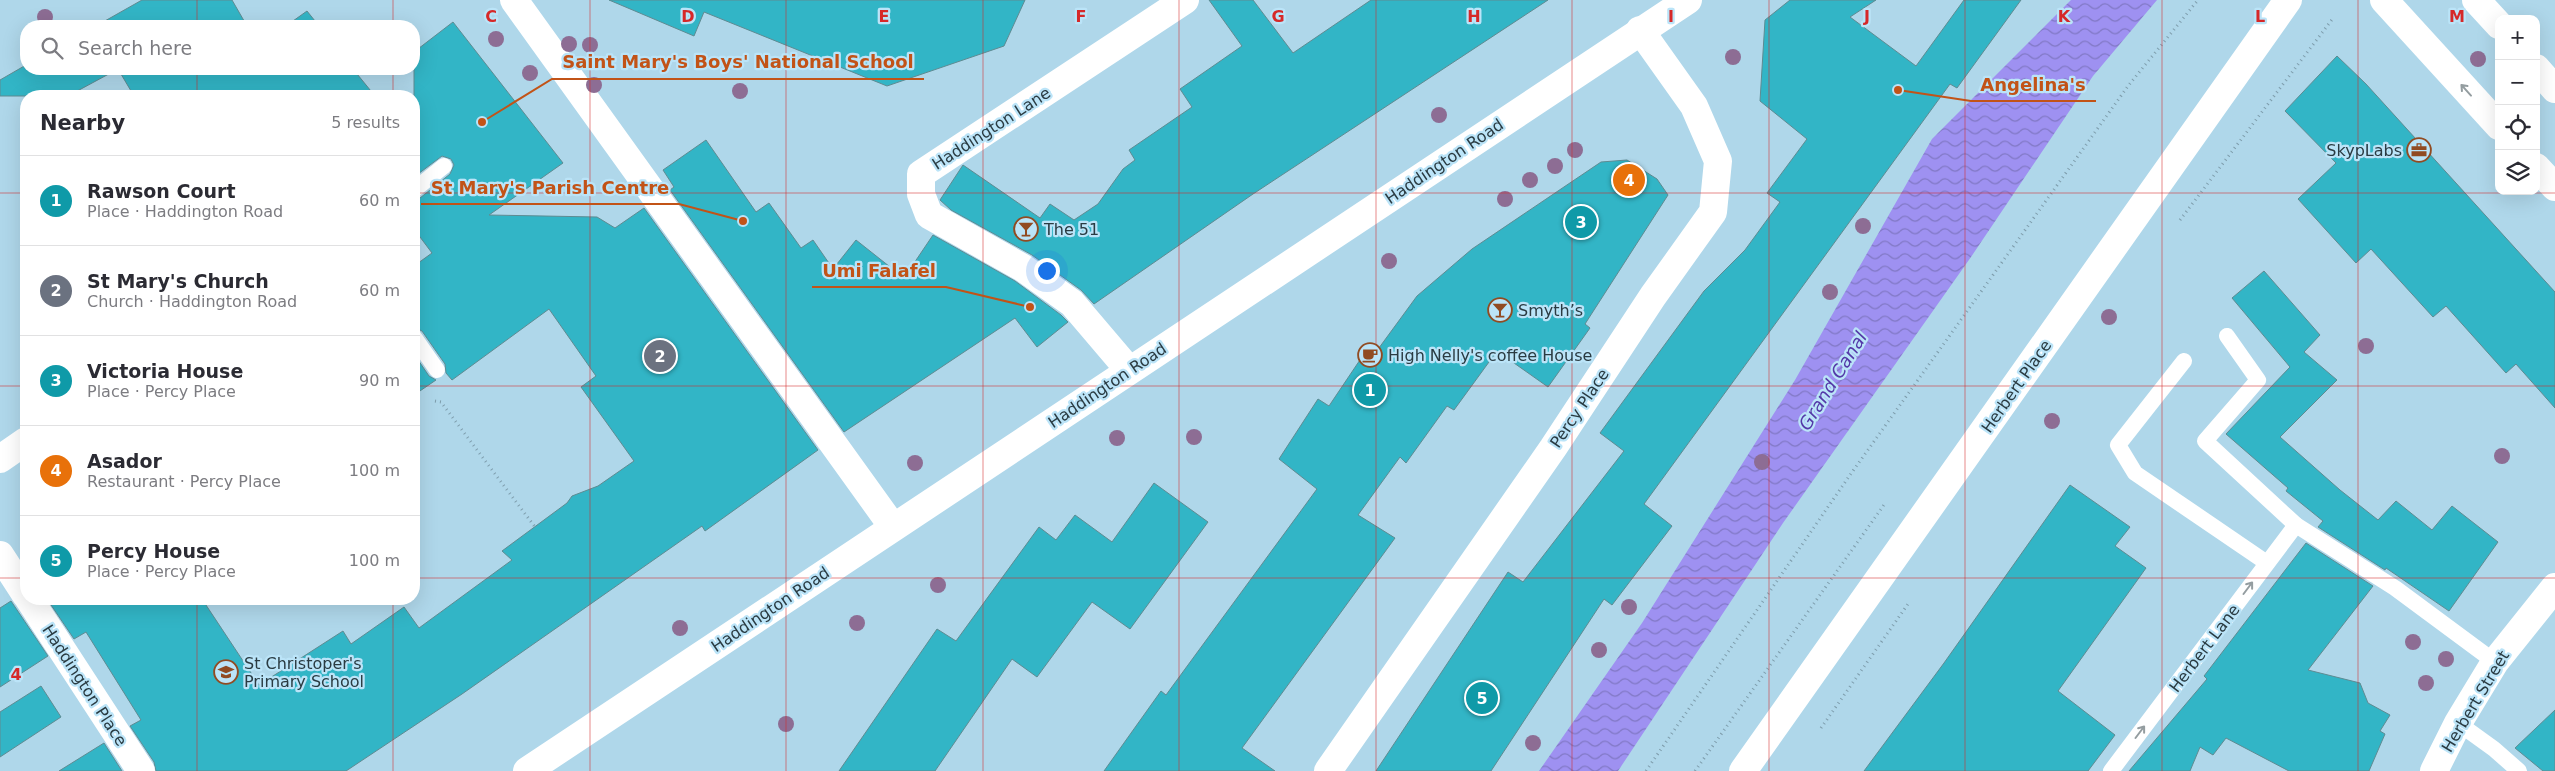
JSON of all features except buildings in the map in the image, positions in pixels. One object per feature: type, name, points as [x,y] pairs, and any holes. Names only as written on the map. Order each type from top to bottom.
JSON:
[{"type":"street","points":[[514,0],[894,527]]},
{"type":"street","name":"Haddington Lane","points":[[1129,370],[1072,302],[1023,268],[929,215],[921,194],[921,174],[1185,0]]},
{"type":"street","name":"Haddington Road","points":[[527,771],[1640,30],[1663,8],[1688,0]]},
{"type":"street","name":"Herbert Place","points":[[1743,771],[2288,0]]},
{"type":"street","points":[[2384,0],[2495,122]]},
{"type":"street","points":[[2476,0],[2495,21]]},
{"type":"street","name":"Percy Place","points":[[1328,771],[1552,448],[1653,296],[1713,212],[1718,161],[1694,106],[1640,30]]},
{"type":"street","points":[[2540,72],[2555,89]]},
{"type":"street","points":[[2540,171],[2555,187]]},
{"type":"street","points":[[0,459],[20,445]]},
{"type":"street","points":[[0,555],[20,586]]},
{"type":"street","name":"Herbert Street","points":[[2434,771],[2458,723],[2495,662],[2555,587]]},
{"type":"street","name":"Haddington Place","points":[[33,605],[141,771]]},
{"type":"lane","points":[[420,185],[444,166]]},
{"type":"lane","points":[[2227,336],[2258,380],[2205,441],[2296,525],[2395,588],[2495,662]]},
{"type":"lane","points":[[420,346],[437,370]]},
{"type":"lane","points":[[2184,361],[2118,446],[2135,472],[2268,563]]},
{"type":"lane","name":"Herbert Lane","points":[[2111,771],[2296,525]]},
{"type":"lane","points":[[2458,723],[2494,749],[2519,771]]},
{"type":"path","points":[[1646,771],[1850,475],[2128,86],[2198,0]]},
{"type":"path","points":[[427,400],[441,402],[535,527]]},
{"type":"water","name":"Grand Canal","points":[[2071,0],[2157,0],[2093,76],[1971,257],[1783,523],[1618,771],[1539,771],[1642,623],[1795,380],[1932,139]]},
{"type":"place","name":"Angelina's","points":[[1898,90]]},
{"type":"place","name":"Saint Mary's Boys' National School","points":[[482,122]]},
{"type":"place","name":"SkypLabs","points":[[2419,150]]},
{"type":"place","name":"Asador","points":[[1629,180]]},
{"type":"place","name":"St Mary's Parish Centre","points":[[743,221]]},
{"type":"place","name":"Victoria House","points":[[1581,222]]},
{"type":"place","name":"The 51","points":[[1026,229]]},
{"type":"place","name":"Umi Falafel","points":[[1030,307]]},
{"type":"place","name":"Smyth’s","points":[[1500,310]]},
{"type":"place","name":"High Nelly's coffee House","points":[[1370,355]]},
{"type":"place","name":"St Mary's Church","points":[[660,356]]},
{"type":"place","name":"Rawson Court","points":[[1370,390]]},
{"type":"place","name":"St Christoper's Primary School","points":[[226,672]]},
{"type":"place","name":"Percy House","points":[[1482,698]]}]
